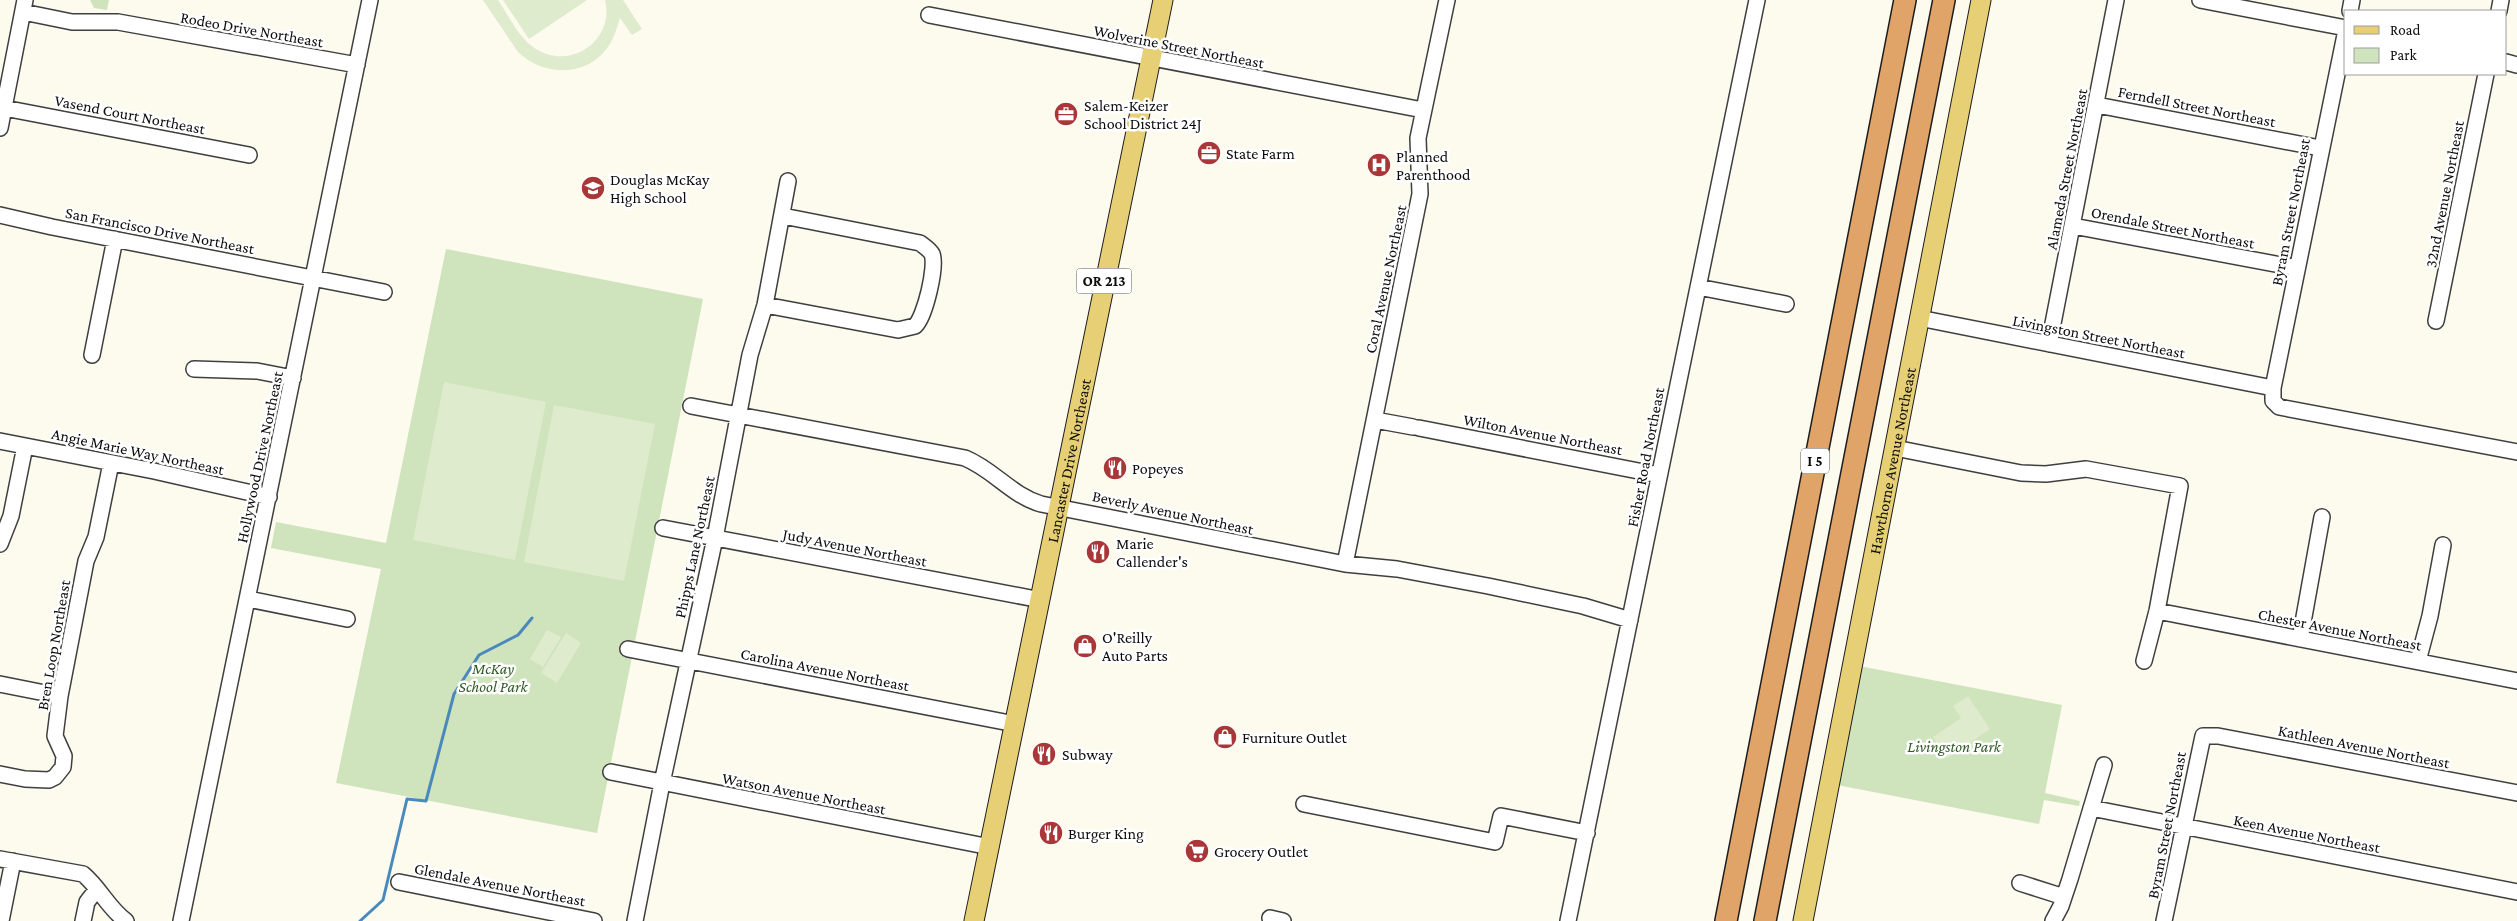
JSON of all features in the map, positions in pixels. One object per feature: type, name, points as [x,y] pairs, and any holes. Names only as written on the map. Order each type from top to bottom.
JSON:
[{"type":"highway","name":"I 5","points":[[1726,921],[1905,0]]},
{"type":"highway","name":"I 5","points":[[1765,921],[1944,0]]},
{"type":"main road","name":"Lancaster Drive Northeast","points":[[974,921],[1163,0]]},
{"type":"main road","name":"Hawthorne Avenue Northeast","points":[[1802,921],[1981,0]]},
{"type":"street","name":"Hollywood Drive Northeast","points":[[181,921],[370,0]]},
{"type":"street","name":"Coral Avenue Northeast","points":[[1345,564],[1420,194],[1417,143],[1447,0]]},
{"type":"street","name":"Fisher Road Northeast","points":[[1568,921],[1757,0]]},
{"type":"street","name":"Alameda Street Northeast","points":[[2049,344],[2116,0]]},
{"type":"street","points":[[2200,0],[2344,29]]},
{"type":"street","name":"Rodeo Drive Northeast","points":[[24,6],[72,22],[118,22],[357,66]]},
{"type":"street","points":[[0,128],[24,6]]},
{"type":"street","name":"Wolverine Street Northeast","points":[[929,15],[1423,110]]},
{"type":"street","name":"Byram Street Northeast","points":[[2273,395],[2320,148],[2344,38]]},
{"type":"street","name":"32nd Avenue Northeast","points":[[2436,320],[2486,75]]},
{"type":"street","name":"Ferndell Street Northeast","points":[[2097,105],[2320,148]]},
{"type":"street","name":"Vasend Court Northeast","points":[[4,108],[249,155]]},
{"type":"street","name":"Phipps Lane Northeast","points":[[635,921],[662,782],[715,538],[750,355],[765,305],[788,181]]},
{"type":"street","name":"San Francisco Drive Northeast","points":[[0,215],[384,292]]},
{"type":"street","points":[[765,305],[898,330],[916,326],[924,313],[934,264],[932,255],[920,244],[783,216]]},
{"type":"street","name":"Orendale Street Northeast","points":[[2073,226],[2297,268]]},
{"type":"street","points":[[92,355],[115,239]]},
{"type":"street","points":[[1698,287],[1786,304]]},
{"type":"street","name":"Livingston Street Northeast","points":[[1919,318],[2049,344],[2273,395],[2279,407],[2517,452]]},
{"type":"street","points":[[194,369],[257,371],[293,378]]},
{"type":"street","name":"Beverly Avenue Northeast","points":[[691,406],[965,458],[991,472],[1021,496],[1059,507],[1345,564],[1397,569],[1497,588],[1583,606],[1630,620]]},
{"type":"street","name":"Wilton Avenue Northeast","points":[[1375,420],[1659,474]]},
{"type":"street","name":"Angie Marie Way Northeast","points":[[0,441],[269,497]]},
{"type":"street","points":[[0,544],[11,516],[25,446]]},
{"type":"street","points":[[1894,448],[2022,472],[2046,474],[2086,469],[2180,486],[2157,611],[2144,661]]},
{"type":"street","name":"Bren Loop Northeast","points":[[0,774],[49,780],[60,772],[64,762],[55,736],[60,696],[86,561],[96,537],[111,463]]},
{"type":"street","points":[[2300,639],[2322,517]]},
{"type":"street","name":"Judy Avenue Northeast","points":[[663,528],[1040,600]]},
{"type":"street","points":[[2418,661],[2430,616],[2443,545]]},
{"type":"street","points":[[248,599],[348,619]]},
{"type":"street","name":"Chester Avenue Northeast","points":[[2157,611],[2517,681]]},
{"type":"street","name":"Carolina Avenue Northeast","points":[[628,649],[1015,724]]},
{"type":"street","points":[[0,684],[60,696]]},
{"type":"street","name":"Byram Street Northeast","points":[[2164,921],[2204,736]]},
{"type":"street","name":"Kathleen Avenue Northeast","points":[[2204,736],[2218,736],[2517,793]]},
{"type":"street","points":[[2053,921],[2064,897],[2104,765]]},
{"type":"street","name":"Watson Avenue Northeast","points":[[611,772],[990,847]]},
{"type":"street","points":[[1304,804],[1495,842],[1501,816],[1587,833]]},
{"type":"street","name":"Keen Avenue Northeast","points":[[2091,808],[2517,892]]},
{"type":"street","points":[[1,921],[7,860],[83,874],[98,889],[111,908],[126,921]]},
{"type":"street","name":"Glendale Avenue Northeast","points":[[398,882],[594,921]]},
{"type":"street","points":[[2020,883],[2064,897]]},
{"type":"street","points":[[83,921],[87,902],[98,889]]},
{"type":"green space","points":[[90,0],[109,0],[107,10],[94,8]]},
{"type":"green space","points":[[483,0],[498,0],[524,39],[536,49],[549,55],[563,56],[576,54],[587,48],[597,39],[603,28],[606,14],[605,0],[623,0],[642,29],[632,35],[620,18],[609,46],[594,61],[572,69],[548,69],[537,65],[518,52]]},
{"type":"green space","points":[[503,0],[587,0],[529,39]]},
{"type":"green space","name":"McKay School Park","points":[[446,249],[703,299],[597,833],[336,783],[381,569],[271,548],[276,522],[386,543]]},
{"type":"green space","points":[[444,382],[546,402],[515,560],[413,540]]},
{"type":"green space","points":[[554,405],[655,424],[624,581],[524,562]]},
{"type":"green space","points":[[547,630],[561,637],[543,667],[530,659]]},
{"type":"green space","points":[[566,633],[581,643],[557,683],[541,673]]},
{"type":"green space","name":"Livingston Park","points":[[1859,666],[2062,705],[2045,793],[2080,801],[2079,806],[2044,800],[2039,824],[1837,785]]},
{"type":"green space","points":[[1968,696],[1990,729],[1947,758],[1933,737],[1961,718],[1953,706]]},
{"type":"waterway","points":[[360,921],[383,900],[407,799],[426,801],[454,694],[479,655],[518,635],[532,618]]},
{"type":"place","name":"Salem-Keizer School District 24J","points":[[1066,114]]},
{"type":"place","name":"State Farm","points":[[1209,153]]},
{"type":"place","name":"Planned Parenthood","points":[[1379,165]]},
{"type":"place","name":"Douglas McKay High School","points":[[593,188]]},
{"type":"place","name":"Popeyes","points":[[1115,468]]},
{"type":"place","name":"Marie Callender's","points":[[1098,552]]},
{"type":"place","name":"O'Reilly Auto Parts","points":[[1085,646]]},
{"type":"place","name":"Furniture Outlet","points":[[1225,737]]},
{"type":"place","name":"Subway","points":[[1044,754]]},
{"type":"place","name":"Burger King","points":[[1051,833]]},
{"type":"place","name":"Grocery Outlet","points":[[1197,851]]}]
